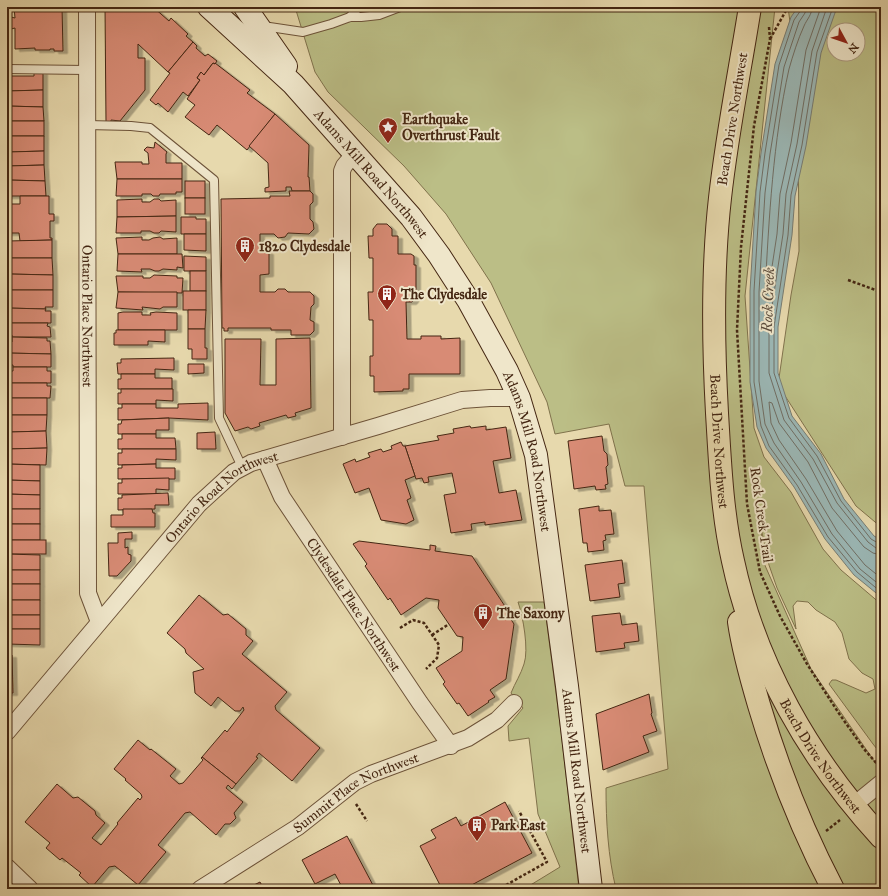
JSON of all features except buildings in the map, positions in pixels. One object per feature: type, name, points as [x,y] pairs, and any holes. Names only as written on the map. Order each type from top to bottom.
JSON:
[{"type":"main road","name":"Beach Drive Northwest","points":[[750,7],[723,176],[717,231],[714,361],[722,493],[733,561],[746,612],[776,686],[802,732],[829,772],[881,837]]},
{"type":"main road","points":[[733,561],[735,595],[742,641],[765,726],[790,798],[833,889]]},
{"type":"street","name":"Ontario Place Northwest","points":[[87,7],[88,593],[99,622]]},
{"type":"street","name":"Adams Mill Road Northwest","points":[[209,7],[293,84],[411,217],[439,255],[474,312],[507,372],[519,398],[536,455],[567,686],[591,889]]},
{"type":"street","name":"Adams Mill Road Northwest","points":[[245,7],[289,70],[293,84]]},
{"type":"street","points":[[233,29],[258,25]]},
{"type":"street","points":[[342,436],[342,171],[348,160],[355,153]]},
{"type":"street","name":"Ontario Road Northwest","points":[[7,732],[199,504],[225,479],[242,467],[462,400],[519,398]]},
{"type":"street","name":"Clydesdale Place Northwest","points":[[265,459],[286,503],[420,704],[451,746]]},
{"type":"street","name":"Summit Place Northwest","points":[[200,889],[298,826],[355,782],[371,774],[451,746],[468,738],[491,725],[504,715],[514,703]]},
{"type":"street","points":[[854,805],[881,783]]},
{"type":"street","points":[[7,867],[30,889]]},
{"type":"lane","points":[[350,17],[359,7]]},
{"type":"lane","points":[[258,25],[303,32],[350,17],[379,15],[400,7]]},
{"type":"lane","points":[[7,69],[86,70]]},
{"type":"lane","points":[[87,125],[150,128],[214,180],[219,418],[242,467]]},
{"type":"path","name":"Rock Creek Trail","points":[[788,7],[770,39],[754,126],[741,247],[737,330],[747,504],[760,572],[780,616],[826,694],[864,749],[881,769]]},
{"type":"path","points":[[848,280],[881,292]]},
{"type":"path","points":[[400,628],[412,620],[424,623],[432,634],[439,645],[437,658],[426,668]]},
{"type":"path","points":[[432,634],[449,624]]},
{"type":"path","points":[[356,804],[366,821]]},
{"type":"path","points":[[506,885],[548,862],[519,810]]},
{"type":"green space","points":[[295,7],[775,7],[745,296],[754,428],[764,457],[791,492],[823,549],[841,570],[881,604],[881,754],[829,684],[832,680],[836,680],[866,693],[875,689],[873,679],[862,673],[849,659],[842,633],[835,622],[816,610],[808,602],[797,601],[793,606],[796,629],[777,588],[769,565],[761,528],[763,561],[811,669],[881,771],[881,889],[616,889],[608,839],[606,788],[668,769],[644,486],[625,486],[609,424],[555,434],[547,402],[491,283],[446,214],[404,166],[328,92],[315,72]]},
{"type":"green space","points":[[788,7],[881,7],[881,527],[856,506],[778,385],[799,251],[798,113]]},
{"type":"green space","points":[[518,602],[544,602],[561,731],[579,889],[524,889],[560,867],[538,814],[529,738],[509,741],[508,726],[523,708],[511,693],[524,664],[526,650],[525,633]]},
{"type":"water","name":"Rock Creek","points":[[798,7],[837,7],[832,22],[826,22],[826,39],[821,53],[806,146],[795,196],[792,235],[778,327],[778,373],[792,416],[821,454],[844,499],[874,536],[881,540],[881,597],[854,575],[825,539],[794,487],[766,448],[757,427],[750,382],[750,291],[756,192],[775,64],[791,17]]},
{"type":"place","name":"Earthquake Overthrust Fault","points":[[388,144]]},
{"type":"place","name":"1820 Clydesdale","points":[[245,263]]},
{"type":"place","name":"The Clydesdale","points":[[387,311]]},
{"type":"place","name":"The Saxony","points":[[483,630]]},
{"type":"place","name":"Park East","points":[[477,842]]}]
